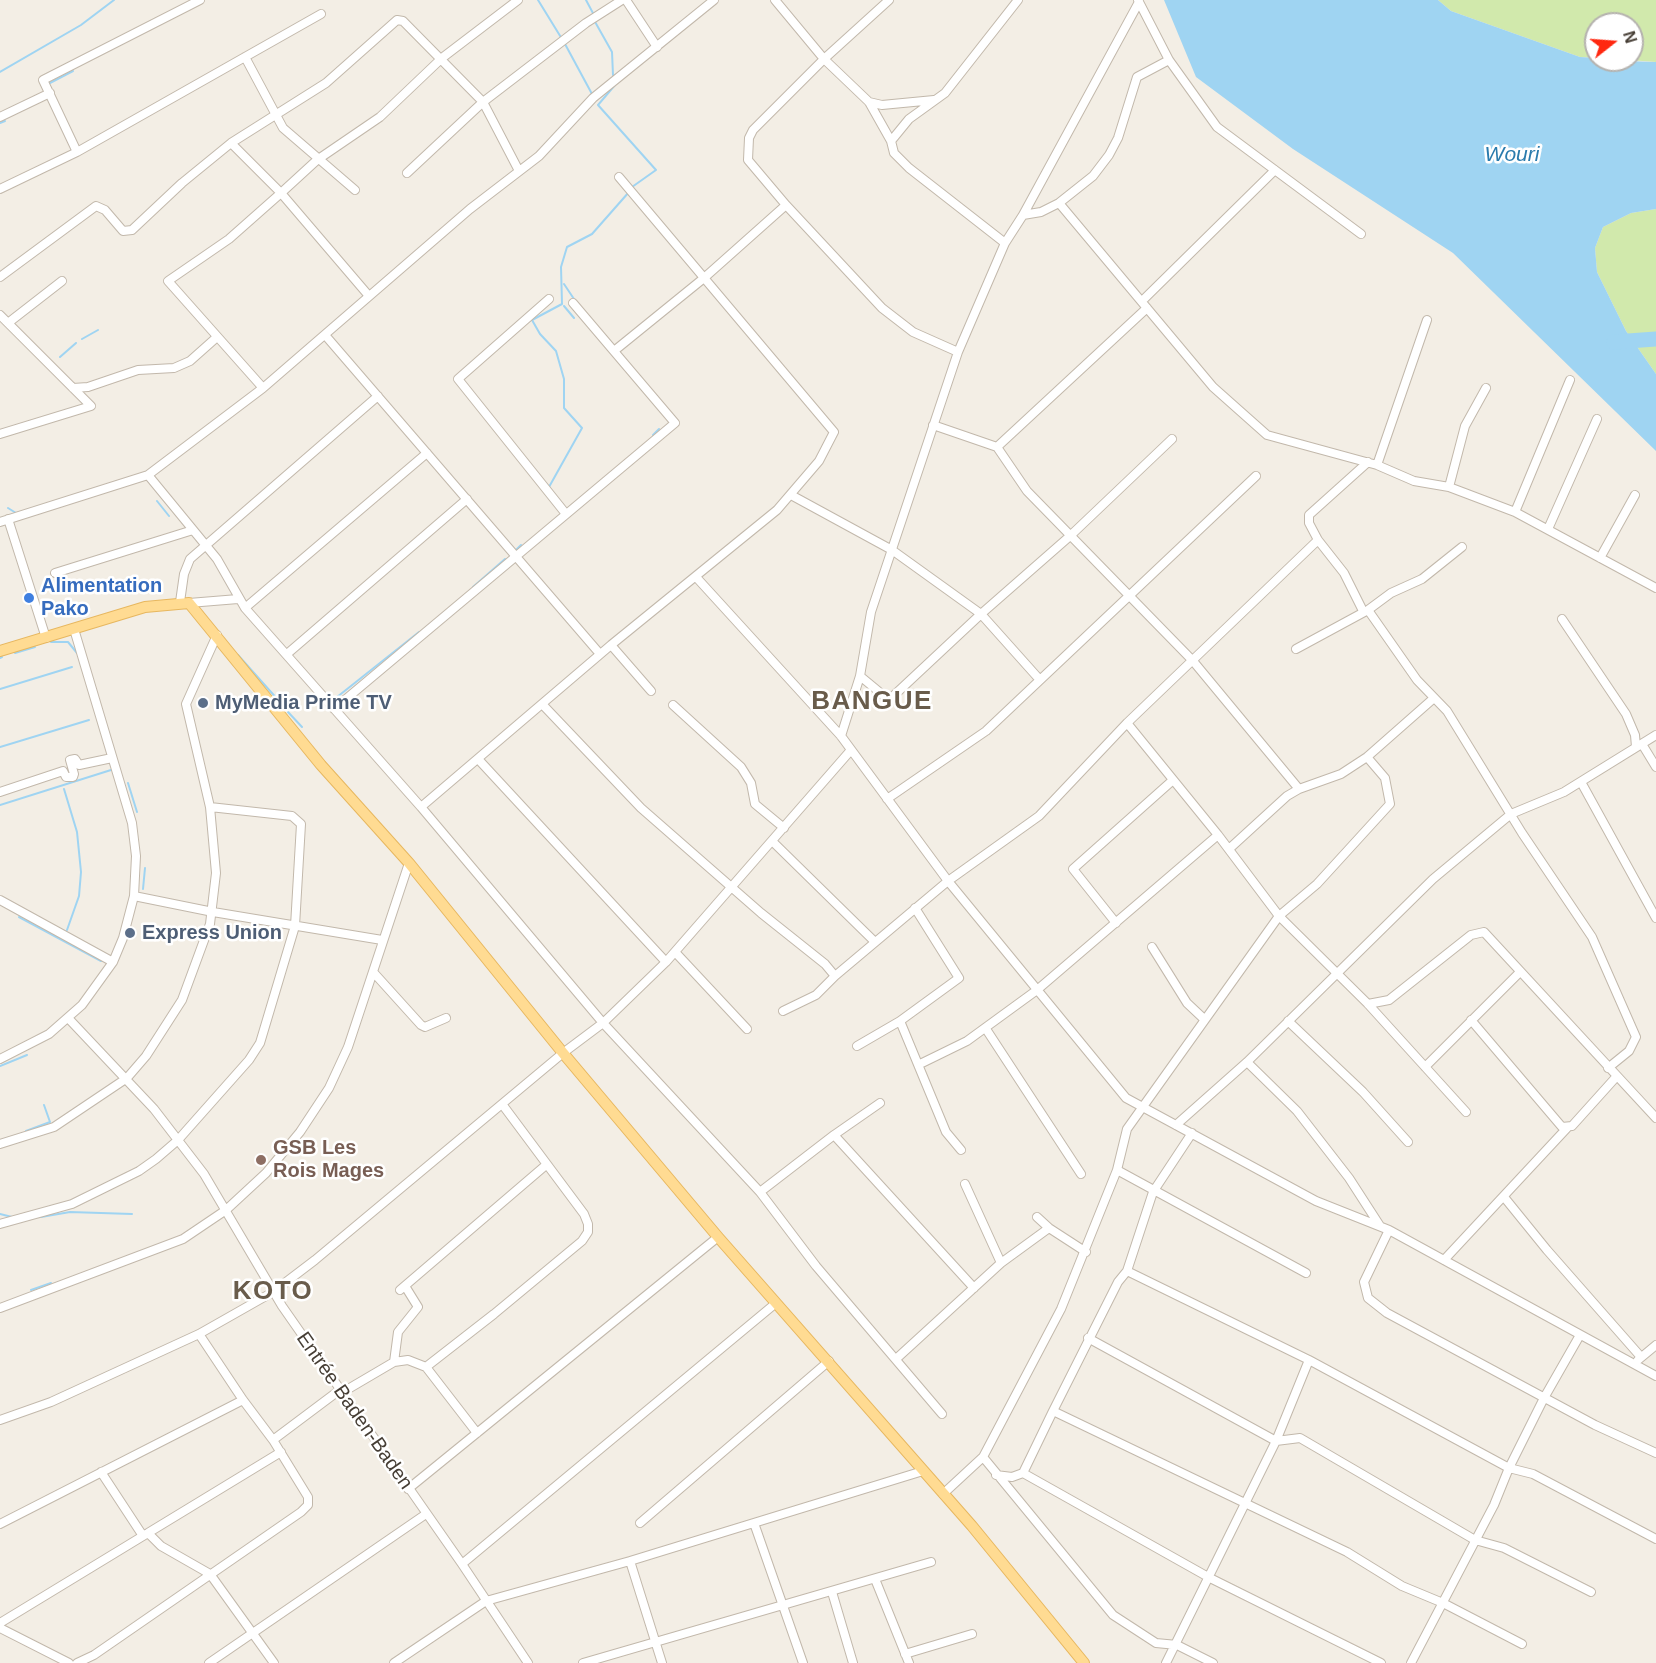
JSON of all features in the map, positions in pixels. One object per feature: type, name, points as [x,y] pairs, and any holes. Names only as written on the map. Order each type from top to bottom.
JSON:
[{"type":"main road","points":[[0,651],[145,607],[184,603],[217,635],[321,765],[409,863],[562,1053],[718,1237],[829,1361],[943,1494],[1084,1663]]},
{"type":"street","points":[[78,152],[43,80],[200,0]]},
{"type":"street","points":[[263,388],[168,281],[229,239],[317,160],[380,117],[442,58],[518,0]]},
{"type":"street","points":[[407,173],[483,102],[586,23],[624,0],[657,47]]},
{"type":"street","points":[[46,638],[4,520],[148,475],[263,388],[470,209],[554,142],[594,98],[714,0]]},
{"type":"street","points":[[774,0],[824,59],[868,102],[891,141],[894,153],[909,168],[1005,243]]},
{"type":"street","points":[[889,0],[824,59],[753,130],[749,138],[748,160],[786,205],[882,308],[913,332],[958,352]]},
{"type":"street","points":[[891,141],[909,118],[945,93],[1018,0]]},
{"type":"street","points":[[1139,1],[1169,60],[1217,127],[1361,234]]},
{"type":"street","points":[[841,736],[860,676],[871,612],[958,352],[1005,243],[1023,215],[1139,1]]},
{"type":"street","points":[[0,189],[78,152],[321,14]]},
{"type":"street","points":[[0,277],[96,206],[105,210],[123,231],[132,230],[182,183],[231,142],[332,78],[397,20],[404,21],[483,102],[519,171]]},
{"type":"street","points":[[245,57],[287,132],[317,160],[342,177],[355,190]]},
{"type":"street","points":[[1023,215],[1041,212],[1059,203],[1093,176],[1109,155],[1139,75],[1169,60]]},
{"type":"street","points":[[0,117],[50,93]]},
{"type":"street","points":[[868,102],[882,105],[936,100]]},
{"type":"street","points":[[231,142],[282,193],[369,297]]},
{"type":"street","points":[[997,447],[1144,305],[1275,170]]},
{"type":"street","points":[[421,807],[600,654],[764,522],[819,462],[834,432],[619,177]]},
{"type":"street","points":[[1059,203],[1213,387],[1267,435],[1368,462],[1414,481],[1449,487],[1515,512],[1653,586],[1656,575]]},
{"type":"street","points":[[614,351],[704,278],[786,205]]},
{"type":"street","points":[[0,434],[91,406],[3,319],[62,281]]},
{"type":"street","points":[[549,299],[458,379],[566,514]]},
{"type":"street","points":[[334,709],[675,423],[573,303]]},
{"type":"street","points":[[1377,465],[1427,320]]},
{"type":"street","points":[[325,334],[600,654]]},
{"type":"street","points":[[73,388],[88,387],[138,370],[174,368],[190,361],[217,337]]},
{"type":"street","points":[[1515,512],[1570,380]]},
{"type":"street","points":[[1449,487],[1465,426],[1486,388]]},
{"type":"street","points":[[238,599],[184,603],[184,574],[190,560],[378,396]]},
{"type":"street","points":[[1548,530],[1597,419]]},
{"type":"street","points":[[933,425],[997,447],[1027,491],[1193,661],[1299,789]]},
{"type":"street","points":[[860,676],[890,700],[981,614],[1070,536],[1172,439]]},
{"type":"street","points":[[245,608],[427,453]]},
{"type":"street","points":[[1368,462],[1309,515],[1310,523],[1318,540],[1344,573],[1366,610],[1417,680],[1453,720],[1510,814],[1592,937],[1636,1037],[1629,1051],[1608,1068]]},
{"type":"street","points":[[148,475],[217,558],[245,608],[421,807],[603,1023],[760,1192],[816,1266],[942,1414]]},
{"type":"street","points":[[887,799],[986,731],[1256,476]]},
{"type":"street","points":[[791,495],[892,550],[981,614],[1040,680]]},
{"type":"street","points":[[1600,558],[1635,495]]},
{"type":"street","points":[[287,654],[467,499]]},
{"type":"street","points":[[55,573],[193,530]]},
{"type":"street","points":[[783,1011],[820,993],[835,976],[948,881],[1039,816],[1126,723],[1318,540]]},
{"type":"street","points":[[1296,649],[1366,610],[1391,592],[1422,579],[1462,547]]},
{"type":"street","points":[[696,577],[841,736],[948,881],[1118,1090],[1141,1108],[1192,1133],[1316,1201],[1384,1229],[1444,1260],[1656,1376]]},
{"type":"street","points":[[1562,619],[1632,723],[1639,746],[1656,767]]},
{"type":"street","points":[[0,1059],[31,1046],[69,1019],[94,991],[113,962],[123,938],[134,896],[134,839],[74,629]]},
{"type":"street","points":[[0,1144],[54,1127],[128,1078],[146,1056],[182,1000],[213,912],[216,873],[210,807],[186,704],[217,635]]},
{"type":"street","points":[[611,645],[651,691]]},
{"type":"street","points":[[1229,849],[1299,789],[1341,774],[1368,757],[1434,698]]},
{"type":"street","points":[[542,704],[641,808],[825,964],[835,976]]},
{"type":"street","points":[[674,705],[741,767],[752,783],[755,804],[784,828]]},
{"type":"street","points":[[1126,723],[1218,835],[1279,916],[1335,974],[1368,1004],[1466,1112]]},
{"type":"street","points":[[1176,1125],[1246,1062],[1432,879],[1510,814],[1539,804],[1581,782],[1656,735]]},
{"type":"street","points":[[0,1420],[51,1402],[199,1334],[273,1292],[315,1260],[562,1053],[603,1023],[666,962],[851,750]]},
{"type":"street","points":[[943,1494],[983,1457],[1062,1309],[1117,1170],[1124,1136],[1141,1108],[1279,916],[1317,884],[1390,804],[1385,778],[1368,757]]},
{"type":"street","points":[[0,792],[63,771],[66,777],[73,777],[70,760],[75,759],[79,765],[112,758]]},
{"type":"street","points":[[478,759],[666,962]]},
{"type":"street","points":[[1116,923],[1073,868],[1173,780]]},
{"type":"street","points":[[1581,782],[1656,918]]},
{"type":"street","points":[[1,1220],[72,1204],[139,1171],[178,1140],[249,1060],[261,1042],[295,926],[301,824],[292,816],[210,807]]},
{"type":"street","points":[[920,1064],[986,1029],[1037,990],[1218,835]]},
{"type":"street","points":[[772,841],[875,942]]},
{"type":"street","points":[[0,1308],[183,1239],[226,1210],[266,1173],[300,1132],[329,1088],[348,1047],[409,863]]},
{"type":"street","points":[[134,896],[213,912],[382,940]]},
{"type":"street","points":[[0,900],[113,962]]},
{"type":"street","points":[[857,1046],[900,1021],[959,978],[915,908]]},
{"type":"street","points":[[1368,1004],[1389,1000],[1471,935],[1480,932],[1488,935],[1656,1118]]},
{"type":"street","points":[[1152,947],[1187,1003],[1204,1019]]},
{"type":"street","points":[[675,952],[747,1029]]},
{"type":"street","points":[[1425,1067],[1520,972]]},
{"type":"street","points":[[374,974],[421,1025],[425,1027],[446,1018]]},
{"type":"street","name":"Entrée Baden-Baden","points":[[69,1019],[128,1078],[204,1174],[273,1292],[528,1663]]},
{"type":"street","points":[[1472,1020],[1562,1127],[1567,1128]]},
{"type":"street","points":[[900,1021],[920,1064],[946,1132],[962,1150]]},
{"type":"street","points":[[1288,1021],[1363,1092],[1408,1142]]},
{"type":"street","points":[[986,1029],[1081,1174]]},
{"type":"street","points":[[1246,1062],[1297,1111],[1349,1178],[1384,1229]]},
{"type":"street","points":[[1444,1260],[1617,1076]]},
{"type":"street","points":[[760,1192],[834,1134],[880,1103]]},
{"type":"street","points":[[426,1367],[582,1241],[588,1232],[584,1214],[502,1104]]},
{"type":"street","points":[[996,1475],[1012,1477],[1023,1473],[1088,1338],[1118,1282],[1127,1271],[1153,1192],[1192,1133]]},
{"type":"street","points":[[834,1134],[974,1288]]},
{"type":"street","points":[[394,1362],[398,1332],[418,1307],[403,1288],[546,1166]]},
{"type":"street","points":[[1117,1170],[1153,1192],[1306,1273]]},
{"type":"street","points":[[965,1184],[1001,1263]]},
{"type":"street","points":[[1504,1197],[1546,1250],[1641,1358]]},
{"type":"street","points":[[1037,1217],[1049,1228],[1086,1252]]},
{"type":"street","points":[[896,1359],[1001,1263],[1049,1228]]},
{"type":"street","points":[[1384,1229],[1364,1282],[1368,1298],[1387,1314],[1544,1398],[1656,1453]]},
{"type":"street","points":[[408,1488],[718,1237]]},
{"type":"street","points":[[1127,1271],[1309,1360],[1509,1468],[1533,1474],[1656,1539]]},
{"type":"street","points":[[462,1564],[776,1303]]},
{"type":"street","points":[[77,1663],[301,1512],[308,1505],[308,1497],[281,1452],[199,1334]]},
{"type":"street","points":[[1411,1663],[1494,1506],[1509,1468],[1544,1398],[1580,1335]]},
{"type":"street","points":[[1088,1338],[1275,1441],[1300,1438],[1475,1540],[1504,1548],[1591,1592]]},
{"type":"street","points":[[1634,1364],[1656,1345]]},
{"type":"street","points":[[273,1440],[342,1390],[394,1362],[408,1360],[426,1367],[477,1433]]},
{"type":"street","points":[[1166,1663],[1210,1578],[1275,1441],[1309,1360]]},
{"type":"street","points":[[640,1523],[829,1361]]},
{"type":"street","points":[[0,1524],[243,1400]]},
{"type":"street","points":[[1053,1411],[1347,1552],[1402,1586],[1443,1603],[1522,1644]]},
{"type":"street","points":[[0,1623],[281,1452]]},
{"type":"street","points":[[983,1457],[1113,1615],[1156,1643],[1177,1645],[1213,1663]]},
{"type":"street","points":[[394,1663],[406,1660],[486,1601],[630,1561],[923,1471]]},
{"type":"street","points":[[101,1472],[146,1535],[210,1574],[274,1663]]},
{"type":"street","points":[[1023,1473],[1210,1578],[1381,1663]]},
{"type":"street","points":[[209,1663],[426,1514]]},
{"type":"street","points":[[754,1523],[803,1663]]},
{"type":"street","points":[[630,1561],[662,1663]]},
{"type":"street","points":[[583,1663],[931,1562]]},
{"type":"street","points":[[875,1579],[909,1663]]},
{"type":"street","points":[[832,1592],[854,1663]]},
{"type":"street","points":[[0,1628],[69,1663]]},
{"type":"street","points":[[905,1654],[972,1634]]},
{"type":"green space","points":[[1438,0],[1656,0],[1656,62],[1644,61],[1644,12],[1584,12],[1584,57],[1451,11]]},
{"type":"green space","points":[[1656,209],[1656,374],[1626,331],[1597,272],[1595,248],[1603,227],[1631,213]]},
{"type":"water","name":"Wouri","points":[[1164,0],[1438,0],[1451,11],[1584,57],[1584,72],[1644,72],[1644,62],[1656,62],[1656,209],[1631,213],[1603,227],[1595,248],[1597,272],[1626,331],[1656,374],[1656,451],[1453,253],[1293,149],[1196,77]]},
{"type":"waterway","points":[[0,72],[81,25],[114,0]]},
{"type":"waterway","points":[[538,0],[562,39]]},
{"type":"waterway","points":[[586,0],[594,15]]},
{"type":"waterway","points":[[594,20],[612,52],[613,75]]},
{"type":"waterway","points":[[565,44],[592,94]]},
{"type":"waterway","points":[[48,84],[73,71]]},
{"type":"waterway","points":[[615,85],[598,105],[656,170],[632,187]]},
{"type":"waterway","points":[[0,123],[5,121]]},
{"type":"waterway","points":[[549,487],[582,428],[564,408],[564,379],[556,351],[540,334],[532,320],[562,304],[561,267],[567,247],[592,234],[629,192]]},
{"type":"waterway","points":[[564,284],[576,302]]},
{"type":"waterway","points":[[564,306],[574,318]]},
{"type":"waterway","points":[[82,339],[98,330]]},
{"type":"waterway","points":[[1614,342],[1656,339]]},
{"type":"waterway","points":[[60,357],[76,343]]},
{"type":"waterway","points":[[653,435],[659,429]]},
{"type":"waterway","points":[[157,501],[169,516]]},
{"type":"waterway","points":[[8,508],[16,513]]},
{"type":"waterway","points":[[514,552],[521,545]]},
{"type":"waterway","points":[[473,587],[505,559]]},
{"type":"waterway","points":[[332,701],[419,632]]},
{"type":"waterway","points":[[51,642],[68,642],[77,653]]},
{"type":"waterway","points":[[15,653],[35,647]]},
{"type":"waterway","points":[[238,655],[287,710]]},
{"type":"waterway","points":[[0,689],[72,667]]},
{"type":"waterway","points":[[288,712],[302,727]]},
{"type":"waterway","points":[[0,747],[89,720]]},
{"type":"waterway","points":[[0,805],[111,770]]},
{"type":"waterway","points":[[128,783],[137,812]]},
{"type":"waterway","points":[[64,789],[77,832],[81,872],[79,896],[67,930]]},
{"type":"waterway","points":[[143,889],[145,868]]},
{"type":"waterway","points":[[19,917],[101,961]]},
{"type":"waterway","points":[[0,1066],[27,1055]]},
{"type":"waterway","points":[[26,1131],[50,1122],[44,1105]]},
{"type":"waterway","points":[[41,1217],[70,1212],[132,1214]]},
{"type":"waterway","points":[[0,1214],[12,1217]]},
{"type":"waterway","points":[[31,1290],[51,1283]]},
{"type":"place","name":"Alimentation Pako","points":[[29,598]]},
{"type":"place","name":"MyMedia Prime TV","points":[[203,703]]},
{"type":"place","name":"Express Union","points":[[130,933]]},
{"type":"place","name":"GSB Les Rois Mages","points":[[261,1160]]},
{"type":"district","name":"BANGUE","points":[[872,702]]},
{"type":"district","name":"KOTO","points":[[273,1292]]}]
